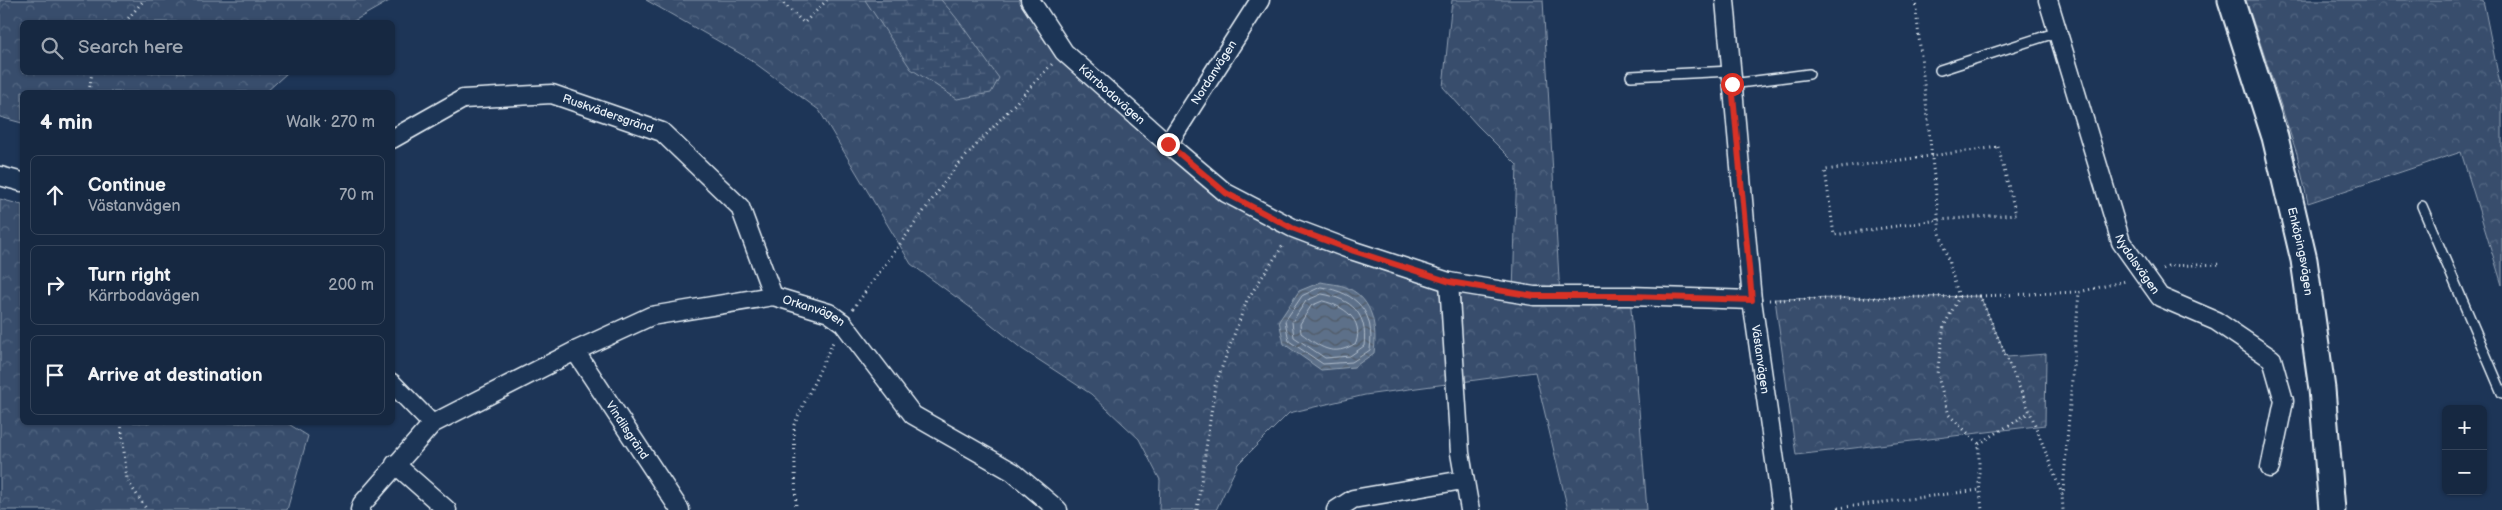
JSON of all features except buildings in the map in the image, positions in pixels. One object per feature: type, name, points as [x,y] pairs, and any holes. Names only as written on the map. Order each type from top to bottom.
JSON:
[{"type":"street","name":"Kärrbodavägen","points":[[1030,0],[1064,52],[1168,144],[1226,193],[1292,228],[1354,251],[1450,282],[1534,296],[1630,296],[1752,300]]},
{"type":"street","name":"Nordanvägen","points":[[1168,144],[1260,0]]},
{"type":"street","name":"Västanvägen","points":[[1724,0],[1752,300],[1782,510]]},
{"type":"street","name":"Nydalsvägen","points":[[2048,0],[2121,242],[2160,297],[2216,320],[2272,359],[2284,401],[2270,468]]},
{"type":"street","name":"Enköpingsvägen","points":[[2231,0],[2275,137],[2304,260],[2322,390],[2332,510]]},
{"type":"street","name":"Ruskvädersgränd","points":[[395,136],[463,99],[552,94],[662,132],[740,208],[773,296]]},
{"type":"street","points":[[0,176],[20,181]]},
{"type":"street","points":[[1450,282],[1463,480],[1470,510]]},
{"type":"street","name":"Orkanvägen","points":[[360,510],[362,504],[395,464],[432,424],[575,350],[651,316],[773,296],[829,313],[843,323],[913,415],[1013,472],[1058,510]]},
{"type":"street","name":"Vindilsgränd","points":[[575,350],[680,510]]},
{"type":"street","points":[[395,386],[432,424]]},
{"type":"street","points":[[395,464],[447,510]]},
{"type":"street","points":[[1336,510],[1353,499],[1463,480]]},
{"type":"lane","points":[[1940,70],[2058,32]]},
{"type":"lane","points":[[1631,76],[1732,77],[1809,74]]},
{"type":"lane","points":[[2422,206],[2502,393]]},
{"type":"path","points":[[127,20],[144,0]]},
{"type":"path","points":[[780,0],[804,23],[828,0]]},
{"type":"path","points":[[1915,0],[1940,232],[1959,297],[1944,326],[1937,374],[1949,415],[1979,444],[1979,490],[1982,510]]},
{"type":"path","points":[[796,510],[794,425],[843,323],[955,168],[1064,52]]},
{"type":"path","points":[[89,90],[92,75]]},
{"type":"path","points":[[1998,148],[2016,214],[1939,220],[1834,235],[1825,170],[1998,148]]},
{"type":"path","points":[[1197,510],[1202,470],[1208,443],[1211,404],[1233,333],[1247,300],[1272,264],[1292,228]]},
{"type":"path","points":[[1752,300],[1959,297],[2079,292],[2147,277],[2168,266],[2222,264]]},
{"type":"path","points":[[2063,510],[2062,494],[2079,292]]},
{"type":"path","points":[[1980,296],[2030,412],[2062,494]]},
{"type":"path","points":[[1979,444],[2030,412]]},
{"type":"path","points":[[121,425],[127,480],[147,510]]},
{"type":"path","points":[[1838,508],[1979,490]]},
{"type":"green space","points":[[0,0],[391,0],[356,20],[20,20],[20,75],[285,75],[268,90],[20,90],[20,122],[0,117]]},
{"type":"green space","points":[[646,0],[1030,0],[1064,52],[1168,144],[1293,228],[1513,292],[1517,165],[1443,87],[1452,0],[1543,0],[1560,296],[1630,296],[1647,510],[1568,510],[1535,372],[1365,395],[1289,413],[1238,464],[1216,510],[1159,510],[1160,480],[1139,439],[1091,394],[1022,349],[971,308],[911,264],[819,110],[748,58]]},
{"type":"green space","points":[[865,0],[941,0],[964,28],[999,78],[991,93],[957,99],[911,69]]},
{"type":"green space","points":[[2246,0],[2483,0],[2502,94],[2502,285],[2461,152],[2308,203],[2297,154]]},
{"type":"green space","points":[[0,199],[20,204],[20,425],[290,425],[308,436],[287,510],[0,510]]},
{"type":"green space","points":[[1980,296],[2007,357],[2046,354],[2045,425],[1796,455],[1775,299]]},
{"type":"water","points":[[1321,282],[1345,287],[1357,293],[1372,316],[1375,334],[1374,353],[1354,367],[1321,370],[1284,344],[1279,321],[1299,291]]},
{"type":"route","points":[[1168,144],[1226,193],[1292,228],[1354,251],[1450,282],[1534,296],[1630,296],[1752,300],[1732,84]]}]
